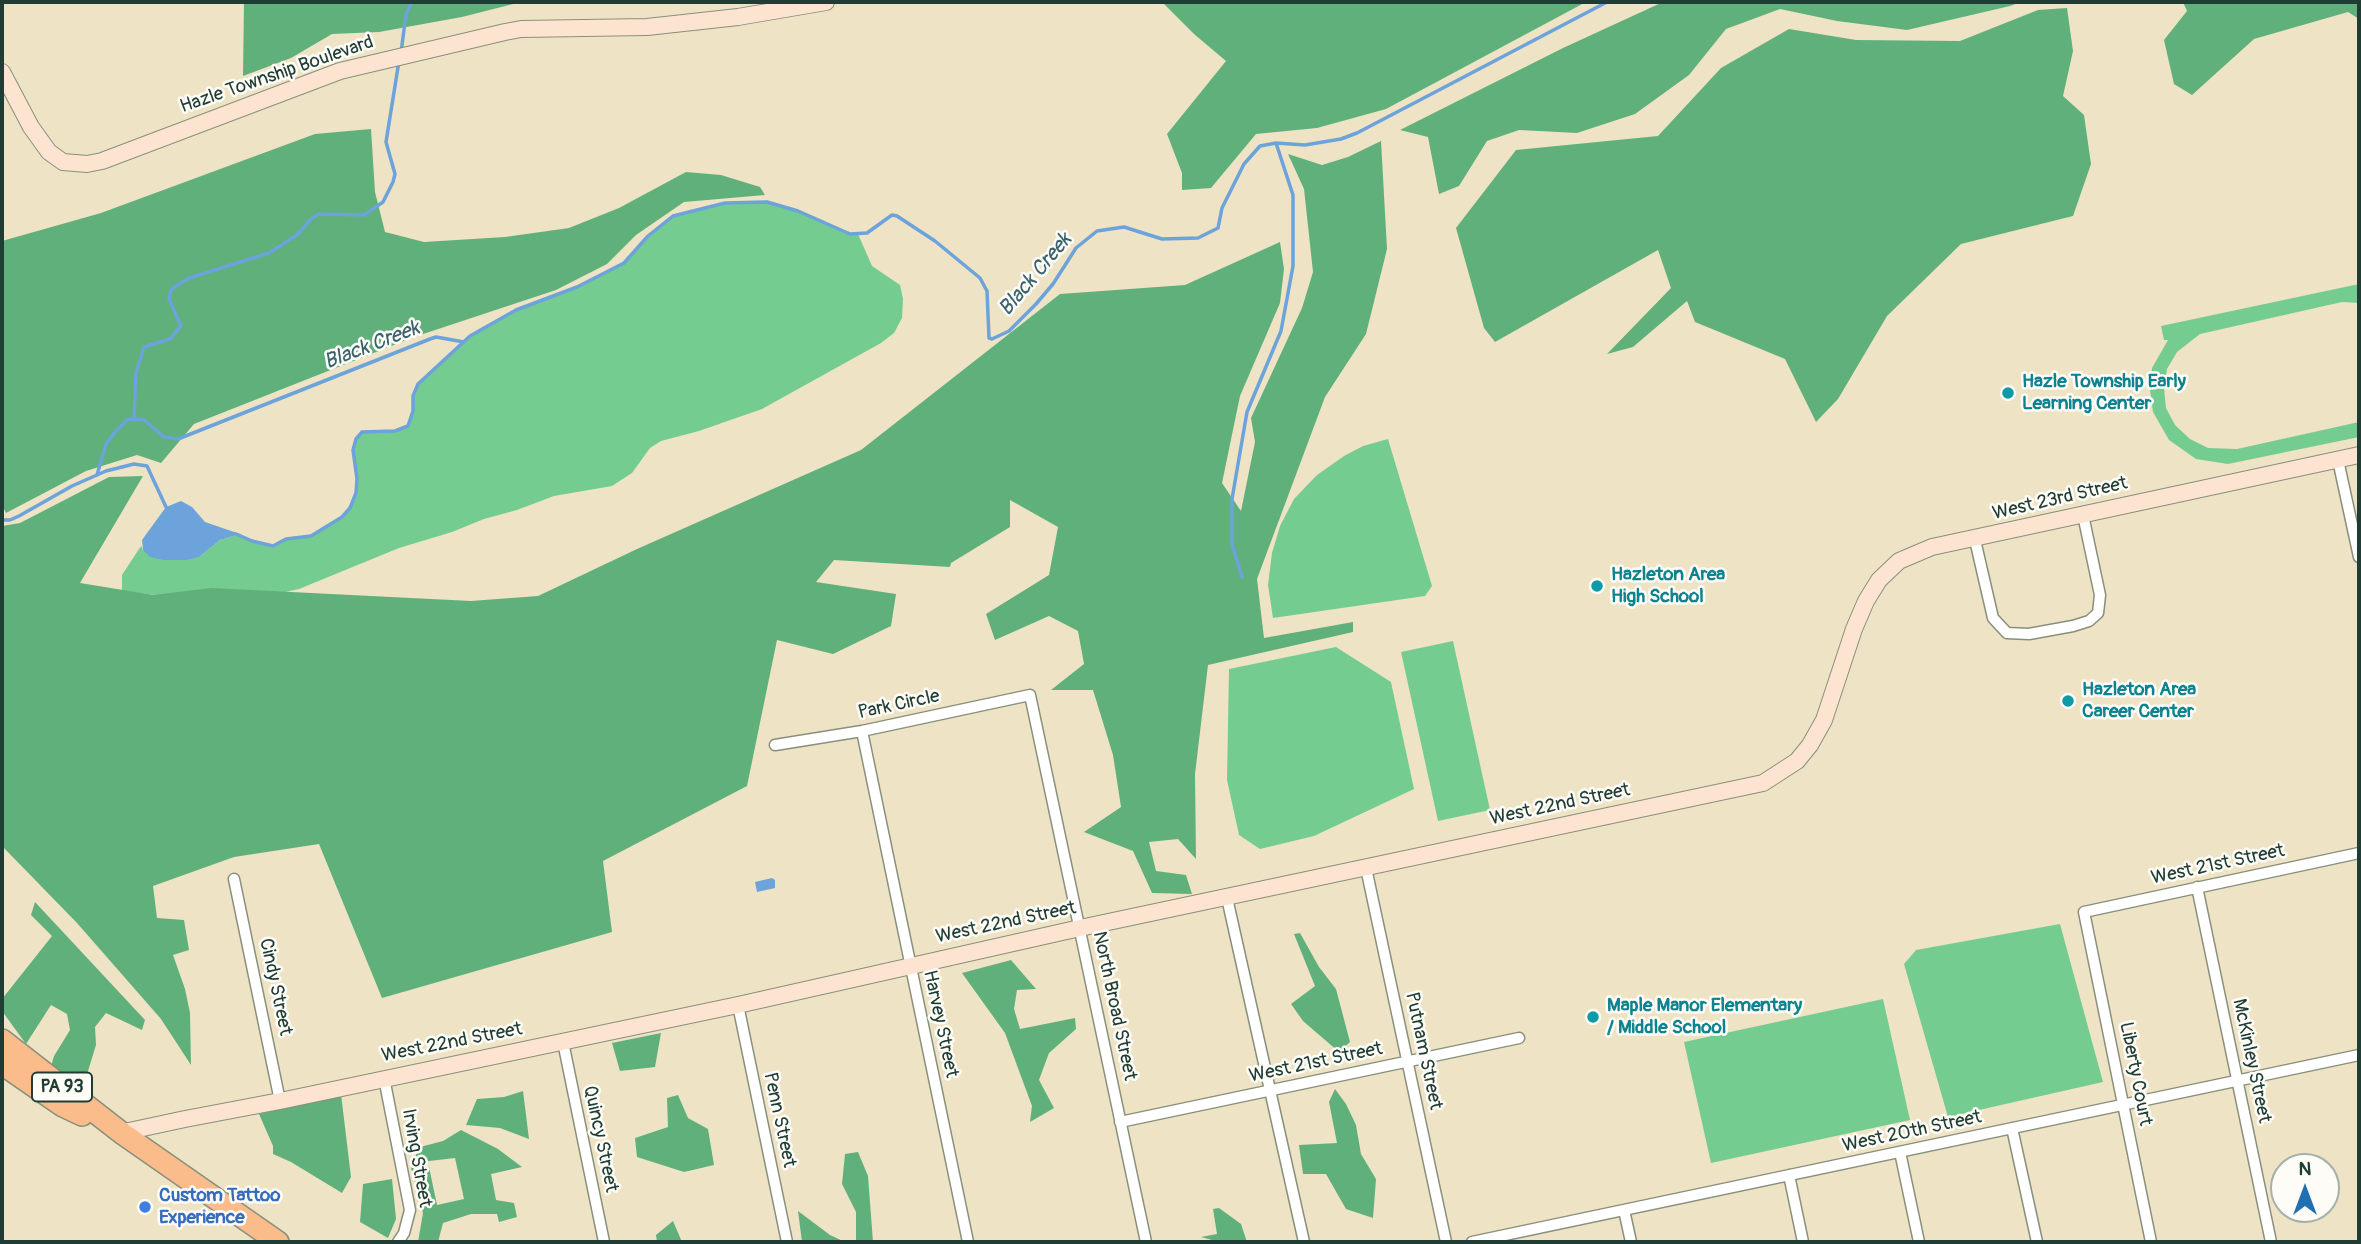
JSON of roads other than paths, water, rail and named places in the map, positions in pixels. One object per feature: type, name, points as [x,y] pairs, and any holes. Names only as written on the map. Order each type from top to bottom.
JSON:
[{"type":"highway","name":"PA 93","points":[[2,1040],[123,1134],[278,1242]]},
{"type":"highway","name":"PA 93","points":[[2,1064],[63,1106],[123,1134]]},
{"type":"street","name":"Hazle Township Boulevard","points":[[2,72],[31,127],[50,152],[63,162],[87,164],[102,161],[340,71],[505,32],[521,29],[647,27],[738,17],[826,2]]},
{"type":"street","name":"West 23rd Street","points":[[1840,674],[1866,601],[1879,580],[1899,561],[1910,556],[1933,547],[2359,455]]},
{"type":"street","points":[[2338,460],[2359,556]]},
{"type":"street","points":[[1975,540],[1993,618],[2007,633],[2029,634],[2073,626],[2090,621],[2098,613],[2100,595],[2083,515]]},
{"type":"street","name":"West 22nd Street","points":[[123,1134],[738,1005],[909,965],[1763,783],[1797,761],[1810,745],[1824,720],[1840,674]]},
{"type":"street","name":"Park Circle","points":[[775,745],[862,731],[1030,695]]},
{"type":"street","name":"North Broad Street","points":[[1030,695],[1146,1242]]},
{"type":"street","name":"Harvey Street","points":[[862,731],[968,1242]]},
{"type":"street","name":"West 21st Street","points":[[2084,912],[2359,853]]},
{"type":"street","name":"Putnam Street","points":[[1366,868],[1446,1242]]},
{"type":"street","name":"Cindy Street","points":[[234,879],[280,1101]]},
{"type":"street","name":"McKinley Street","points":[[2197,887],[2271,1242]]},
{"type":"street","points":[[1227,898],[1304,1242]]},
{"type":"street","name":"Liberty Court","points":[[2084,912],[2151,1242]]},
{"type":"street","name":"Penn Street","points":[[738,1005],[786,1242]]},
{"type":"street","name":"West 21st Street","points":[[1121,1122],[1519,1038]]},
{"type":"street","name":"Quincy Street","points":[[563,1042],[604,1242]]},
{"type":"street","name":"West 20th Street","points":[[1472,1242],[2359,1055]]},
{"type":"street","name":"Irving Street","points":[[384,1078],[410,1210],[404,1233],[398,1242]]},
{"type":"street","points":[[2012,1128],[2036,1242]]},
{"type":"street","points":[[1900,1152],[1919,1242]]},
{"type":"street","points":[[1789,1175],[1803,1242]]},
{"type":"street","points":[[1624,1210],[1631,1242]]},
{"type":"water","points":[[181,501],[192,507],[205,522],[240,534],[220,540],[199,557],[163,560],[150,557],[143,550],[142,540],[166,507]]},
{"type":"water","points":[[772,878],[775,880],[775,888],[757,892],[755,882]]},
{"type":"waterway","points":[[401,53],[406,14],[412,2]]},
{"type":"waterway","name":"Black Creek","points":[[236,534],[273,546],[286,539],[311,536],[342,517],[350,508],[356,493],[353,450],[356,439],[362,432],[395,431],[408,426],[418,384],[470,336],[516,310],[577,287],[624,263],[648,236],[673,216],[725,203],[767,202],[798,211],[850,234],[867,233],[892,215],[897,216],[935,241],[980,278],[987,291],[989,338],[992,339],[1009,331],[1036,304],[1053,284],[1076,248],[1097,231],[1124,227],[1162,239],[1198,238],[1218,228],[1222,208],[1244,164],[1260,146],[1276,143],[1305,145],[1341,139],[1357,133],[1607,2]]},
{"type":"waterway","points":[[134,418],[136,373],[144,347],[170,339],[181,326],[169,299],[171,290],[189,278],[269,253],[297,235],[319,214],[364,215],[383,202],[395,174],[386,142],[399,61]]},
{"type":"waterway","points":[[1242,577],[1232,544],[1232,499],[1247,412],[1281,331],[1293,266],[1293,195],[1276,143]]},
{"type":"waterway","name":"Black Creek","points":[[97,475],[106,444],[128,419],[144,420],[164,437],[178,439],[430,339],[436,337],[464,342]]},
{"type":"waterway","name":"Black Creek","points":[[2,520],[19,516],[72,486],[106,471],[134,464],[147,466],[169,509]]},
{"type":"place","name":"Hazle Township Early Learning Center","points":[[2008,393]]},
{"type":"place","name":"Hazleton Area High School","points":[[1597,586]]},
{"type":"place","name":"Hazleton Area Career Center","points":[[2068,701]]},
{"type":"place","name":"Maple Manor Elementary / Middle School","points":[[1593,1017]]},
{"type":"place","name":"Custom Tattoo Experience","points":[[145,1207]]}]
